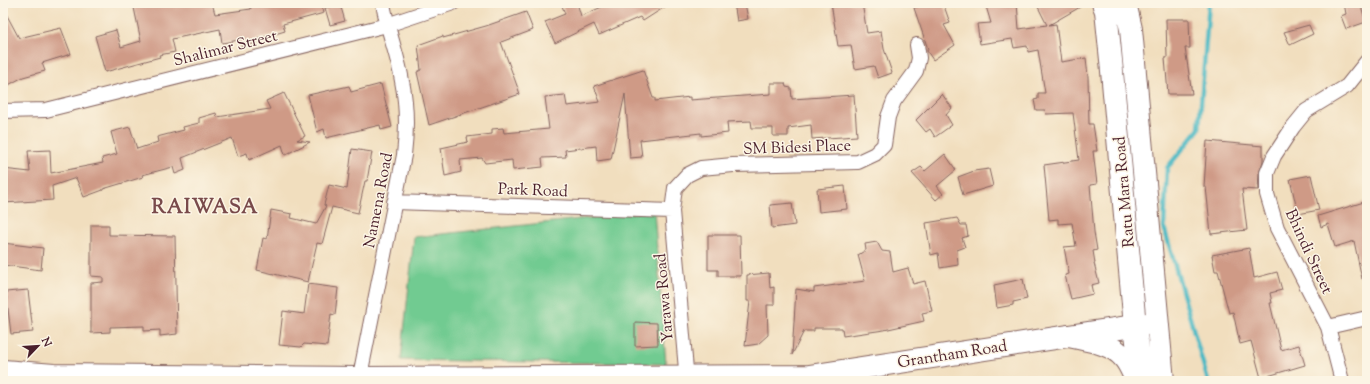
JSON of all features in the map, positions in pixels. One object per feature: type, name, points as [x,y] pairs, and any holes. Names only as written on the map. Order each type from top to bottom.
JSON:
[{"type":"main road","name":"Ratu Mara Road","points":[[1103,3],[1106,11],[1135,326],[1142,381]]},
{"type":"main road","name":"Ratu Mara Road","points":[[1125,3],[1132,37],[1163,381]]},
{"type":"main road","name":"Grantham Road","points":[[3,371],[54,375],[359,379],[687,379],[809,376],[1157,322]]},
{"type":"main road","points":[[1069,336],[1107,346],[1118,352],[1125,359],[1137,381]]},
{"type":"street","name":"Namena Road","points":[[359,379],[404,155],[406,122],[402,81],[387,25],[383,3]]},
{"type":"street","name":"Shalimar Street","points":[[3,111],[46,110],[387,25],[453,3]]},
{"type":"street","name":"SM Bidesi Place","points":[[672,211],[675,188],[687,175],[701,168],[733,165],[858,162],[875,154],[884,145],[888,117],[894,101],[916,71],[919,58],[917,45]]},
{"type":"street","name":"Bhindi Street","points":[[1342,381],[1328,327],[1277,228],[1267,194],[1267,173],[1274,156],[1293,127],[1306,111],[1346,86],[1367,61]]},
{"type":"street","name":"Park Road","points":[[394,202],[672,211]]},
{"type":"street","name":"Yarawa Road","points":[[672,211],[687,379]]},
{"type":"street","points":[[1328,327],[1367,318]]},
{"type":"green space","points":[[654,211],[666,364],[401,360],[414,237]]},
{"type":"building","points":[[133,3],[212,3],[215,14],[251,9],[249,3],[321,3],[324,13],[283,24],[285,31],[255,40],[256,43],[242,47],[239,40],[222,43],[220,29],[172,39],[175,52],[159,55],[160,57],[105,72],[95,36],[116,30],[121,47],[141,41]]},
{"type":"building","points":[[561,3],[577,3],[581,16],[611,3],[671,3],[643,21],[640,17],[599,35],[594,24],[555,43],[545,22],[565,14]]},
{"type":"building","points":[[734,3],[745,3],[748,19],[737,21]]},
{"type":"building","points":[[831,3],[862,3],[867,33],[881,31],[884,49],[892,73],[878,78],[874,66],[855,69],[851,45],[838,46]]},
{"type":"building","points":[[927,3],[943,3],[950,23],[944,25],[955,45],[933,60],[927,51],[928,49],[914,8]]},
{"type":"building","points":[[985,3],[1017,3],[1019,29],[1047,25],[1036,3],[1087,3],[1049,25],[1056,24],[1061,62],[1086,58],[1089,124],[1093,124],[1097,151],[1093,151],[1097,184],[1090,185],[1097,250],[1093,251],[1094,263],[1099,283],[1091,285],[1093,294],[1071,299],[1065,275],[1069,274],[1064,247],[1076,246],[1072,223],[1058,224],[1058,219],[1049,220],[1044,165],[1079,160],[1073,113],[1046,114],[1045,110],[1036,110],[1034,100],[1038,99],[1038,93],[1045,93],[1038,50],[1028,52],[1027,46],[1014,48],[1012,39],[980,44],[977,24],[991,23]]},
{"type":"building","points":[[1344,3],[1360,3],[1366,22],[1346,29],[1341,16],[1346,14]]},
{"type":"building","points":[[340,4],[345,21],[330,25],[325,8]]},
{"type":"building","points":[[3,8],[19,38],[61,28],[71,54],[42,63],[45,71],[23,77],[3,88]]},
{"type":"building","points":[[526,12],[533,30],[501,42],[520,94],[429,125],[417,72],[421,70],[418,45],[443,36],[443,38],[486,26]]},
{"type":"building","points":[[1166,19],[1189,19],[1190,48],[1185,48],[1192,94],[1168,94],[1165,58],[1167,58]]},
{"type":"building","points":[[1309,25],[1313,34],[1290,45],[1284,32]]},
{"type":"building","points":[[643,70],[655,101],[690,97],[690,100],[771,94],[771,83],[785,83],[786,87],[791,88],[792,99],[854,95],[857,136],[812,139],[811,125],[788,128],[788,136],[773,136],[773,128],[752,128],[751,121],[727,122],[728,133],[701,136],[701,133],[640,140],[642,157],[630,158],[625,94],[611,159],[597,161],[596,146],[565,150],[566,157],[542,158],[543,167],[513,170],[512,160],[485,163],[482,158],[460,160],[461,172],[445,176],[441,148],[468,142],[467,137],[492,134],[492,129],[503,128],[504,133],[549,129],[545,97],[565,95],[567,106],[600,102],[594,86]]},
{"type":"building","points":[[381,84],[392,127],[381,130],[380,125],[326,138],[324,129],[317,132],[308,95],[349,86],[351,92]]},
{"type":"building","points":[[284,93],[305,136],[297,140],[310,142],[285,155],[282,145],[249,160],[247,153],[238,156],[232,138],[182,158],[185,170],[175,174],[173,167],[142,175],[143,177],[103,189],[84,197],[76,178],[52,186],[53,200],[3,203],[3,169],[30,172],[28,151],[50,150],[51,173],[103,163],[102,158],[117,154],[111,132],[130,127],[137,149],[158,142],[157,137],[184,130],[183,127],[199,123],[199,118],[216,113],[217,117],[270,109],[266,101]]},
{"type":"building","points":[[942,94],[952,108],[946,115],[952,125],[935,137],[930,129],[926,132],[916,120]]},
{"type":"building","points":[[1207,141],[1263,146],[1263,161],[1259,173],[1258,190],[1242,189],[1247,230],[1211,234],[1206,187],[1204,187]]},
{"type":"building","points":[[352,149],[372,152],[367,181],[365,181],[358,213],[332,207],[322,244],[317,243],[308,282],[257,270],[263,238],[267,239],[271,210],[292,214],[291,218],[316,224],[326,206],[324,205],[329,185],[347,189]]},
{"type":"building","points":[[945,154],[956,170],[937,186],[943,194],[936,200],[912,173],[921,167],[925,171]]},
{"type":"building","points":[[989,169],[993,186],[963,195],[958,177],[974,171]]},
{"type":"building","points":[[1311,175],[1319,210],[1298,214],[1290,179]]},
{"type":"building","points":[[845,186],[847,209],[819,212],[817,189]]},
{"type":"building","points":[[1364,202],[1367,210],[1367,278],[1362,279],[1354,241],[1335,247],[1328,224],[1321,227],[1318,216]]},
{"type":"building","points":[[792,203],[795,225],[772,228],[770,205]]},
{"type":"building","points":[[957,218],[961,225],[966,225],[968,236],[962,238],[965,247],[957,250],[958,265],[940,268],[938,253],[931,255],[926,223]]},
{"type":"building","points":[[91,225],[109,225],[109,235],[175,236],[177,334],[160,336],[160,330],[144,331],[144,326],[110,327],[110,332],[91,333],[91,283],[103,282],[103,277],[91,276]]},
{"type":"building","points":[[708,235],[740,235],[741,276],[718,276],[718,270],[708,270]]},
{"type":"building","points":[[877,242],[882,251],[890,252],[893,272],[908,268],[913,284],[925,281],[932,311],[922,313],[924,321],[884,330],[843,336],[842,328],[814,328],[814,331],[804,331],[792,355],[796,289],[814,292],[814,288],[865,281],[858,255],[866,250],[865,244]]},
{"type":"building","points":[[3,243],[43,248],[41,270],[3,265]]},
{"type":"building","points":[[1249,248],[1254,278],[1277,272],[1282,290],[1270,293],[1272,303],[1270,303],[1281,350],[1299,345],[1305,365],[1261,378],[1251,341],[1240,344],[1233,312],[1229,313],[1218,271],[1215,271],[1212,255]]},
{"type":"building","points":[[769,273],[770,288],[774,287],[774,305],[767,305],[768,335],[758,344],[745,346],[750,301],[747,301],[747,275]]},
{"type":"building","points":[[1023,279],[1027,299],[1013,302],[1013,305],[997,308],[994,285]]},
{"type":"building","points":[[308,284],[338,288],[335,315],[331,314],[327,346],[304,344],[301,347],[279,345],[283,311],[304,314]]},
{"type":"building","points":[[28,290],[33,332],[11,334],[6,292]]},
{"type":"building","points":[[635,322],[657,323],[658,345],[635,346]]},
{"type":"waterway","points":[[1208,381],[1164,227],[1167,168],[1199,129],[1209,3]]},
{"type":"district","name":"RAIWASA","points":[[205,206]]}]
